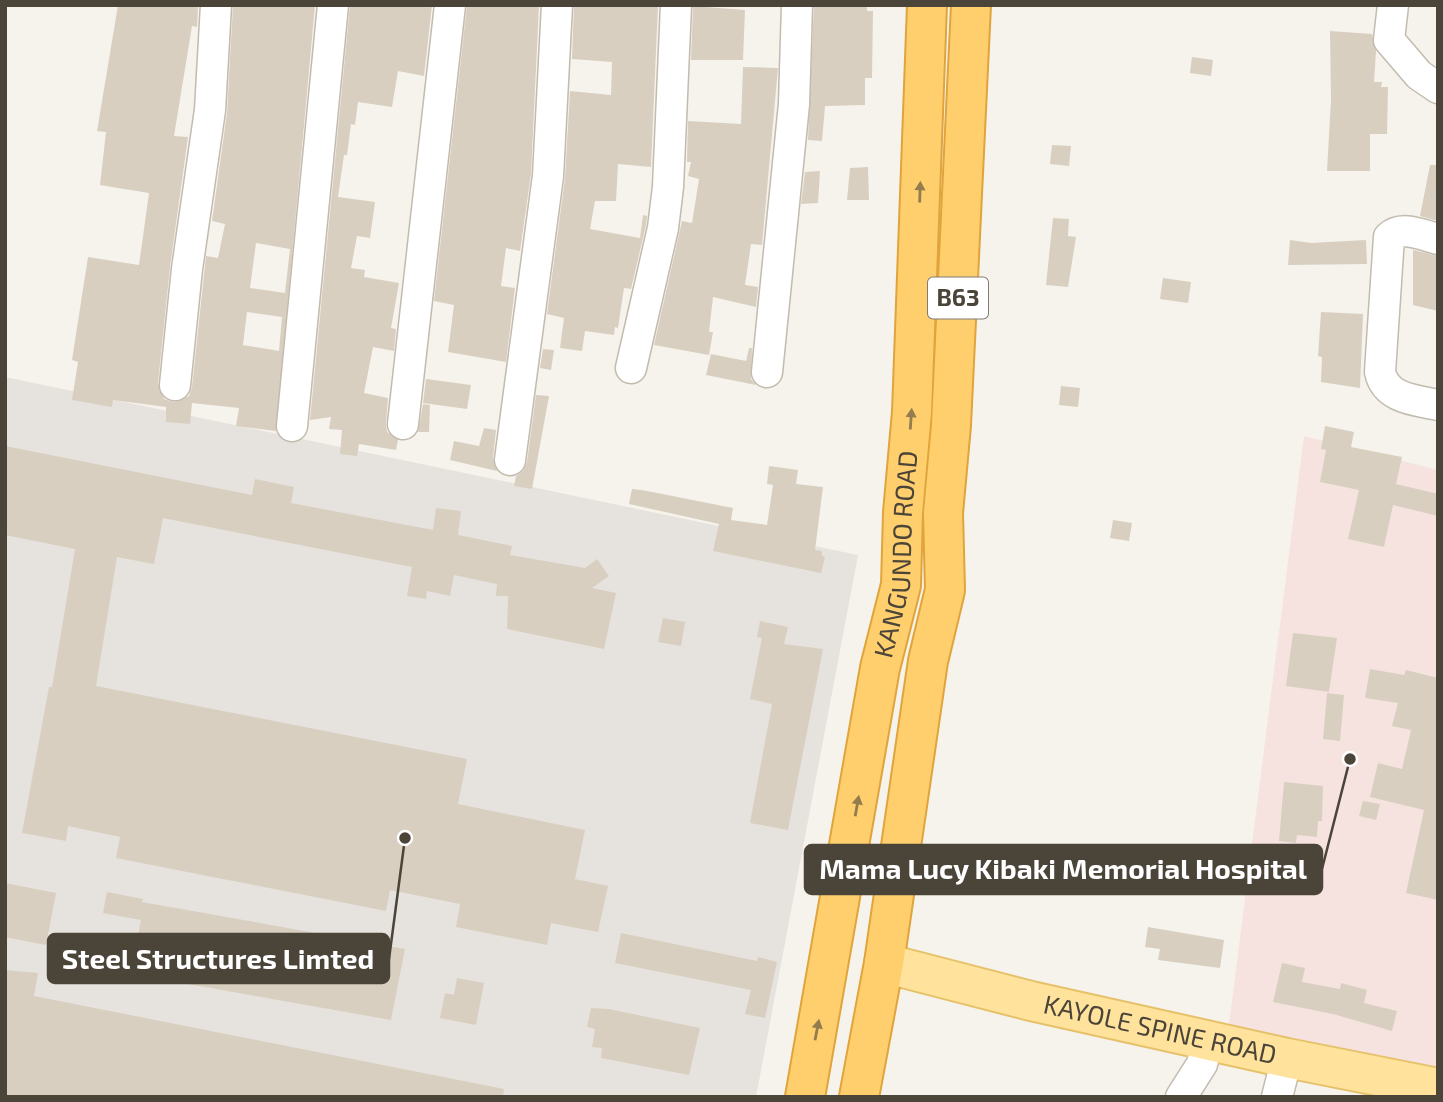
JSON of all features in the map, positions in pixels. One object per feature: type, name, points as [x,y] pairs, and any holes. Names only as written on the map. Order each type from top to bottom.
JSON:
[{"type":"highway","name":"KANGUNDO ROAD","points":[[805,1097],[880,668],[901,585],[903,513],[912,412],[927,5]]},
{"type":"highway","name":"KANGUNDO ROAD","points":[[859,1097],[884,963],[928,661],[945,590],[943,513],[951,425],[971,5]]},
{"type":"main road","name":"KAYOLE SPINE ROAD","points":[[884,963],[1031,1001],[1208,1041],[1438,1088]]},
{"type":"street","points":[[175,385],[187,269],[210,110],[216,5]]},
{"type":"street","points":[[292,426],[333,5]]},
{"type":"street","points":[[403,424],[450,5]]},
{"type":"street","points":[[510,460],[548,176],[557,5]]},
{"type":"street","points":[[631,368],[663,228],[668,187],[676,5]]},
{"type":"street","points":[[767,372],[794,103],[797,5]]},
{"type":"street","points":[[1393,5],[1389,40],[1419,75],[1438,88]]},
{"type":"street","points":[[1438,239],[1404,230],[1395,231],[1389,237],[1380,372],[1388,388],[1397,395],[1438,405]]},
{"type":"street","points":[[1181,1097],[1202,1064],[1208,1041]]},
{"type":"street","points":[[1276,1097],[1287,1058]]},
{"type":"shaded area","points":[[5,377],[858,555],[756,1097],[5,1097]]},
{"type":"shaded area","points":[[1304,436],[1438,470],[1438,1096],[1226,1048]]},
{"type":"building","points":[[118,5],[198,5],[197,27],[192,26],[174,136],[188,137],[170,267],[158,383],[164,399],[174,402],[189,396],[192,387],[206,256],[218,258],[225,224],[212,221],[227,113],[233,5],[315,5],[276,431],[236,426],[239,408],[192,403],[190,424],[166,422],[166,407],[113,400],[112,407],[72,400],[78,362],[72,360],[88,257],[139,265],[149,193],[100,185],[106,132],[97,131]],"holes":[[[256,243],[290,249],[285,293],[250,288]],[[247,312],[282,317],[279,351],[243,345]]]},
{"type":"building","points":[[350,5],[432,5],[424,76],[398,71],[392,107],[358,102],[355,125],[351,124],[347,155],[344,155],[338,197],[375,202],[370,238],[357,236],[351,268],[365,270],[364,277],[399,283],[391,328],[396,329],[394,351],[373,347],[364,393],[388,398],[387,432],[398,440],[396,450],[359,444],[357,456],[340,454],[342,430],[329,429],[331,417],[310,420]]},
{"type":"building","points":[[467,5],[539,5],[531,174],[520,251],[506,248],[501,286],[515,288],[506,362],[448,352],[454,305],[434,301]]},
{"type":"building","points":[[574,5],[658,5],[651,167],[618,164],[616,201],[595,201],[590,229],[640,238],[643,215],[647,216],[646,225],[631,289],[624,288],[618,328],[615,327],[614,335],[585,331],[582,351],[560,348],[564,318],[547,314],[565,178],[570,91],[611,95],[612,62],[572,59]]},
{"type":"building","points":[[814,5],[867,5],[867,11],[873,11],[872,78],[865,78],[865,105],[825,106],[822,141],[808,140]]},
{"type":"building","points":[[693,6],[745,10],[743,60],[691,60]]},
{"type":"building","points":[[1330,31],[1372,34],[1376,51],[1374,82],[1382,82],[1381,87],[1388,87],[1387,134],[1370,134],[1370,171],[1327,171],[1331,100]]},
{"type":"building","points":[[1192,57],[1213,60],[1211,76],[1190,73]]},
{"type":"building","points":[[743,67],[778,68],[762,245],[751,244],[745,285],[758,287],[756,307],[713,297],[709,332],[713,332],[709,355],[654,345],[682,221],[692,223],[699,179],[688,176],[691,162],[687,162],[688,121],[741,124]]},
{"type":"building","points":[[1052,145],[1071,146],[1069,166],[1050,164]]},
{"type":"building","points":[[1430,165],[1438,165],[1438,221],[1420,216]]},
{"type":"building","points":[[868,167],[869,200],[847,200],[850,168]]},
{"type":"building","points":[[820,171],[818,203],[801,204],[805,172]]},
{"type":"building","points":[[1053,218],[1069,219],[1068,236],[1076,237],[1068,287],[1046,285]]},
{"type":"building","points":[[1290,240],[1311,243],[1366,240],[1367,264],[1288,265]]},
{"type":"building","points":[[1413,250],[1438,256],[1438,311],[1413,305]]},
{"type":"building","points":[[1163,278],[1191,282],[1188,303],[1160,299]]},
{"type":"building","points":[[1321,312],[1363,314],[1360,388],[1321,382],[1322,357],[1318,356]]},
{"type":"building","points":[[749,348],[752,348],[751,379],[756,385],[706,375],[711,354],[746,361]]},
{"type":"building","points":[[543,349],[554,350],[551,370],[540,368]]},
{"type":"building","points":[[426,379],[471,385],[467,409],[423,403]]},
{"type":"building","points":[[1061,386],[1080,388],[1078,407],[1059,405]]},
{"type":"building","points":[[536,395],[549,396],[532,489],[514,486],[516,476],[523,471],[527,462]]},
{"type":"building","points":[[423,404],[430,405],[429,432],[418,432]]},
{"type":"building","points":[[1325,426],[1354,432],[1351,447],[1402,457],[1396,484],[1438,494],[1438,516],[1393,505],[1384,547],[1348,539],[1359,490],[1320,482],[1326,450],[1321,449]]},
{"type":"building","points":[[484,428],[496,430],[493,458],[497,471],[450,460],[454,441],[479,446]]},
{"type":"building","points":[[5,446],[252,495],[255,479],[294,487],[291,503],[433,530],[436,508],[461,511],[458,535],[512,546],[510,555],[585,568],[597,559],[609,576],[592,588],[616,593],[604,649],[507,629],[508,596],[496,596],[497,584],[454,575],[450,596],[427,591],[426,599],[407,596],[412,567],[163,518],[154,564],[117,557],[96,686],[467,759],[458,804],[585,830],[575,879],[608,886],[598,932],[551,923],[547,945],[456,927],[460,904],[390,890],[386,911],[116,858],[120,837],[68,826],[66,841],[22,833],[49,687],[52,687],[75,549],[5,535]]},
{"type":"building","points":[[769,466],[798,470],[796,484],[823,487],[815,550],[822,551],[822,556],[825,557],[821,573],[713,551],[719,524],[629,504],[632,489],[642,490],[733,508],[731,520],[767,525],[773,485],[767,484]]},
{"type":"building","points":[[1113,520],[1132,523],[1129,541],[1110,538]]},
{"type":"building","points":[[663,618],[685,622],[681,646],[658,642]]},
{"type":"building","points":[[760,621],[788,627],[784,644],[823,649],[788,830],[750,823],[772,704],[750,699],[762,638],[757,637]]},
{"type":"building","points":[[1293,633],[1337,638],[1329,692],[1286,686]]},
{"type":"building","points":[[1370,669],[1404,675],[1406,670],[1438,678],[1438,900],[1406,893],[1424,810],[1370,797],[1378,763],[1402,769],[1411,730],[1392,726],[1398,703],[1365,698]]},
{"type":"building","points":[[1327,693],[1344,695],[1340,741],[1323,739]]},
{"type":"building","points":[[1284,782],[1323,786],[1322,821],[1318,821],[1317,837],[1297,835],[1296,843],[1279,841]]},
{"type":"building","points":[[1363,801],[1380,804],[1376,820],[1359,816]]},
{"type":"building","points":[[5,883],[56,893],[46,945],[5,937]]},
{"type":"building","points":[[107,892],[143,899],[142,902],[405,949],[391,1020],[131,974],[141,920],[103,913]]},
{"type":"building","points":[[1148,927],[1224,940],[1220,968],[1158,960],[1160,949],[1145,947]]},
{"type":"building","points":[[621,933],[757,961],[758,957],[777,962],[765,1018],[745,1014],[751,990],[615,963]]},
{"type":"building","points":[[1282,963],[1305,968],[1302,982],[1340,989],[1341,983],[1367,990],[1364,1003],[1397,1011],[1392,1031],[1333,1014],[1273,1002]]},
{"type":"building","points":[[5,970],[38,973],[34,996],[504,1089],[503,1097],[5,1097]]},
{"type":"building","points":[[457,978],[484,983],[476,1025],[440,1018],[445,993],[454,995]]},
{"type":"building","points":[[591,1008],[609,1009],[700,1028],[689,1075],[601,1058],[602,1048],[592,1047],[595,1029],[587,1027]]},
{"type":"place","name":"Mama Lucy Kibaki Memorial Hospital","points":[[1350,759]]},
{"type":"place","name":"Steel Structures Limted","points":[[405,838]]}]
